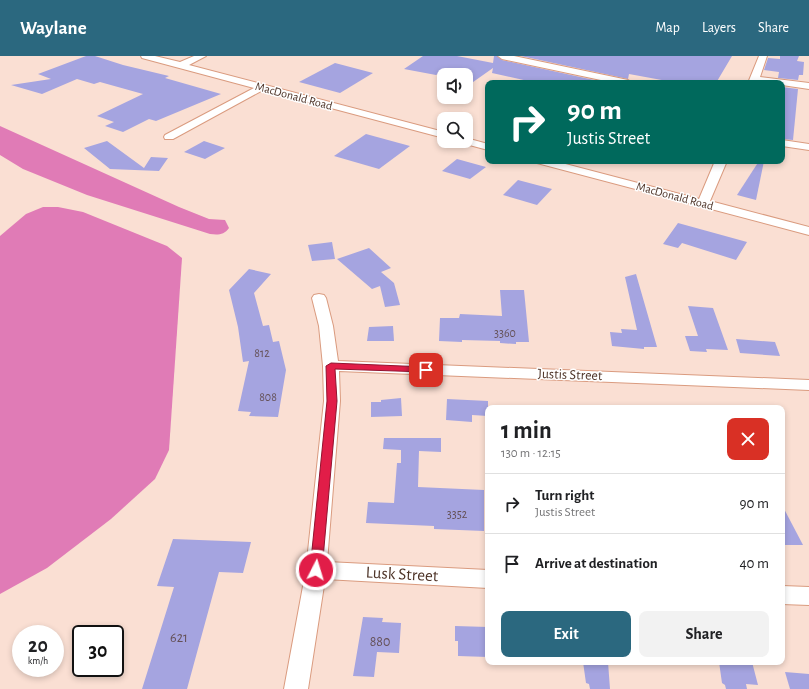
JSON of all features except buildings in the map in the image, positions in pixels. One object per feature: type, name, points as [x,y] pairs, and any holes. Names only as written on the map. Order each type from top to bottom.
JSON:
[{"type":"street","name":"MacDonald Road","points":[[145,56],[437,133]]},
{"type":"street","points":[[181,65],[202,56]]},
{"type":"street","points":[[502,56],[614,80]]},
{"type":"street","points":[[754,80],[763,56]]},
{"type":"street","points":[[785,84],[809,86]]},
{"type":"street","points":[[169,137],[262,87]]},
{"type":"street","points":[[473,143],[485,145]]},
{"type":"street","points":[[785,143],[809,147]]},
{"type":"street","name":"MacDonald Road","points":[[553,164],[809,232]]},
{"type":"street","points":[[703,203],[720,164]]},
{"type":"street","points":[[296,689],[316,570],[332,401],[331,366],[326,326],[319,298]]},
{"type":"street","name":"Justis Street","points":[[331,366],[809,385]]},
{"type":"street","name":"Lusk Street","points":[[316,570],[485,579]]},
{"type":"street","points":[[785,595],[809,596]]},
{"type":"shaded area","points":[[0,126],[179,207],[209,219],[225,220],[229,228],[221,234],[210,234],[87,195],[23,169],[0,155]]},
{"type":"shaded area","points":[[43,207],[58,207],[83,212],[167,246],[182,258],[169,450],[155,479],[111,519],[47,568],[0,594],[0,236],[26,214]]},
{"type":"route","points":[[316,570],[332,401],[331,366],[426,370]]}]
